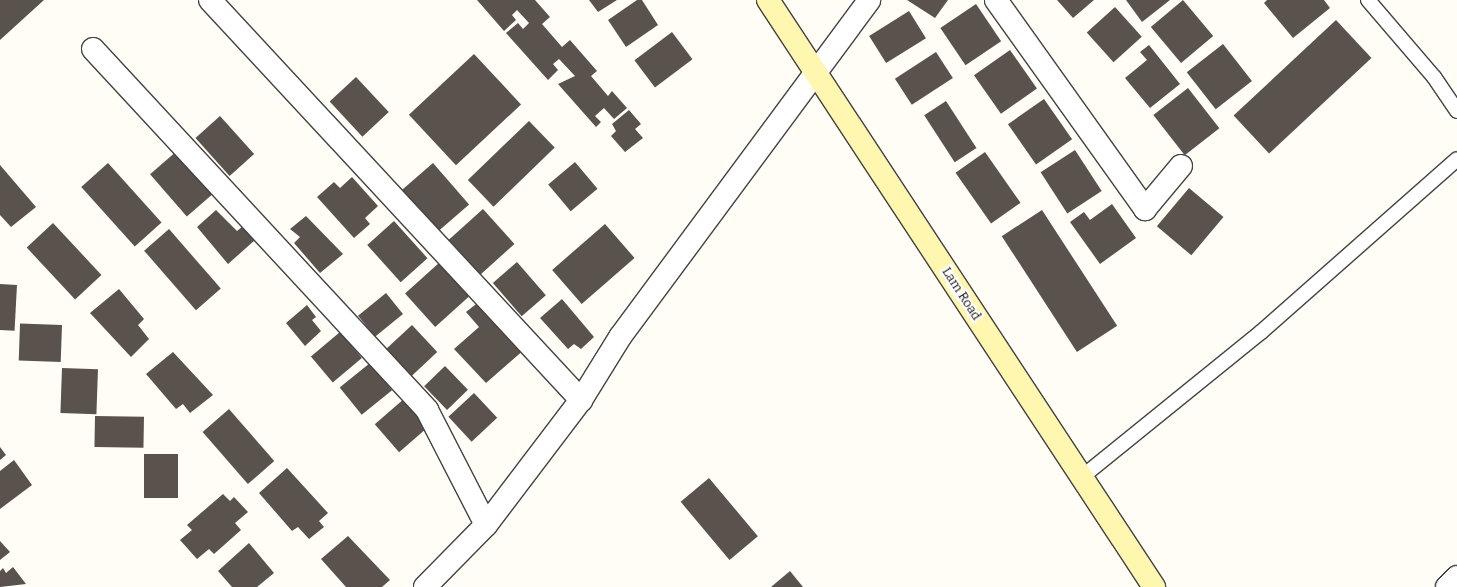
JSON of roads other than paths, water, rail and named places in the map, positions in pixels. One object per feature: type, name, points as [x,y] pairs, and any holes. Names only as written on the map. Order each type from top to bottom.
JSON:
[{"type":"main road","name":"Lam Road","points":[[768,0],[1154,587]]},
{"type":"street","points":[[210,0],[581,400]]},
{"type":"street","points":[[425,587],[486,525],[581,400],[620,337],[817,74],[869,0]]},
{"type":"street","points":[[996,0],[1146,209],[1181,166]]},
{"type":"street","points":[[93,49],[427,410],[486,525]]},
{"type":"street","points":[[1446,587],[1457,577]]},
{"type":"lane","points":[[1368,0],[1434,77],[1457,111]]},
{"type":"lane","points":[[1082,477],[1261,332],[1457,159]]}]
